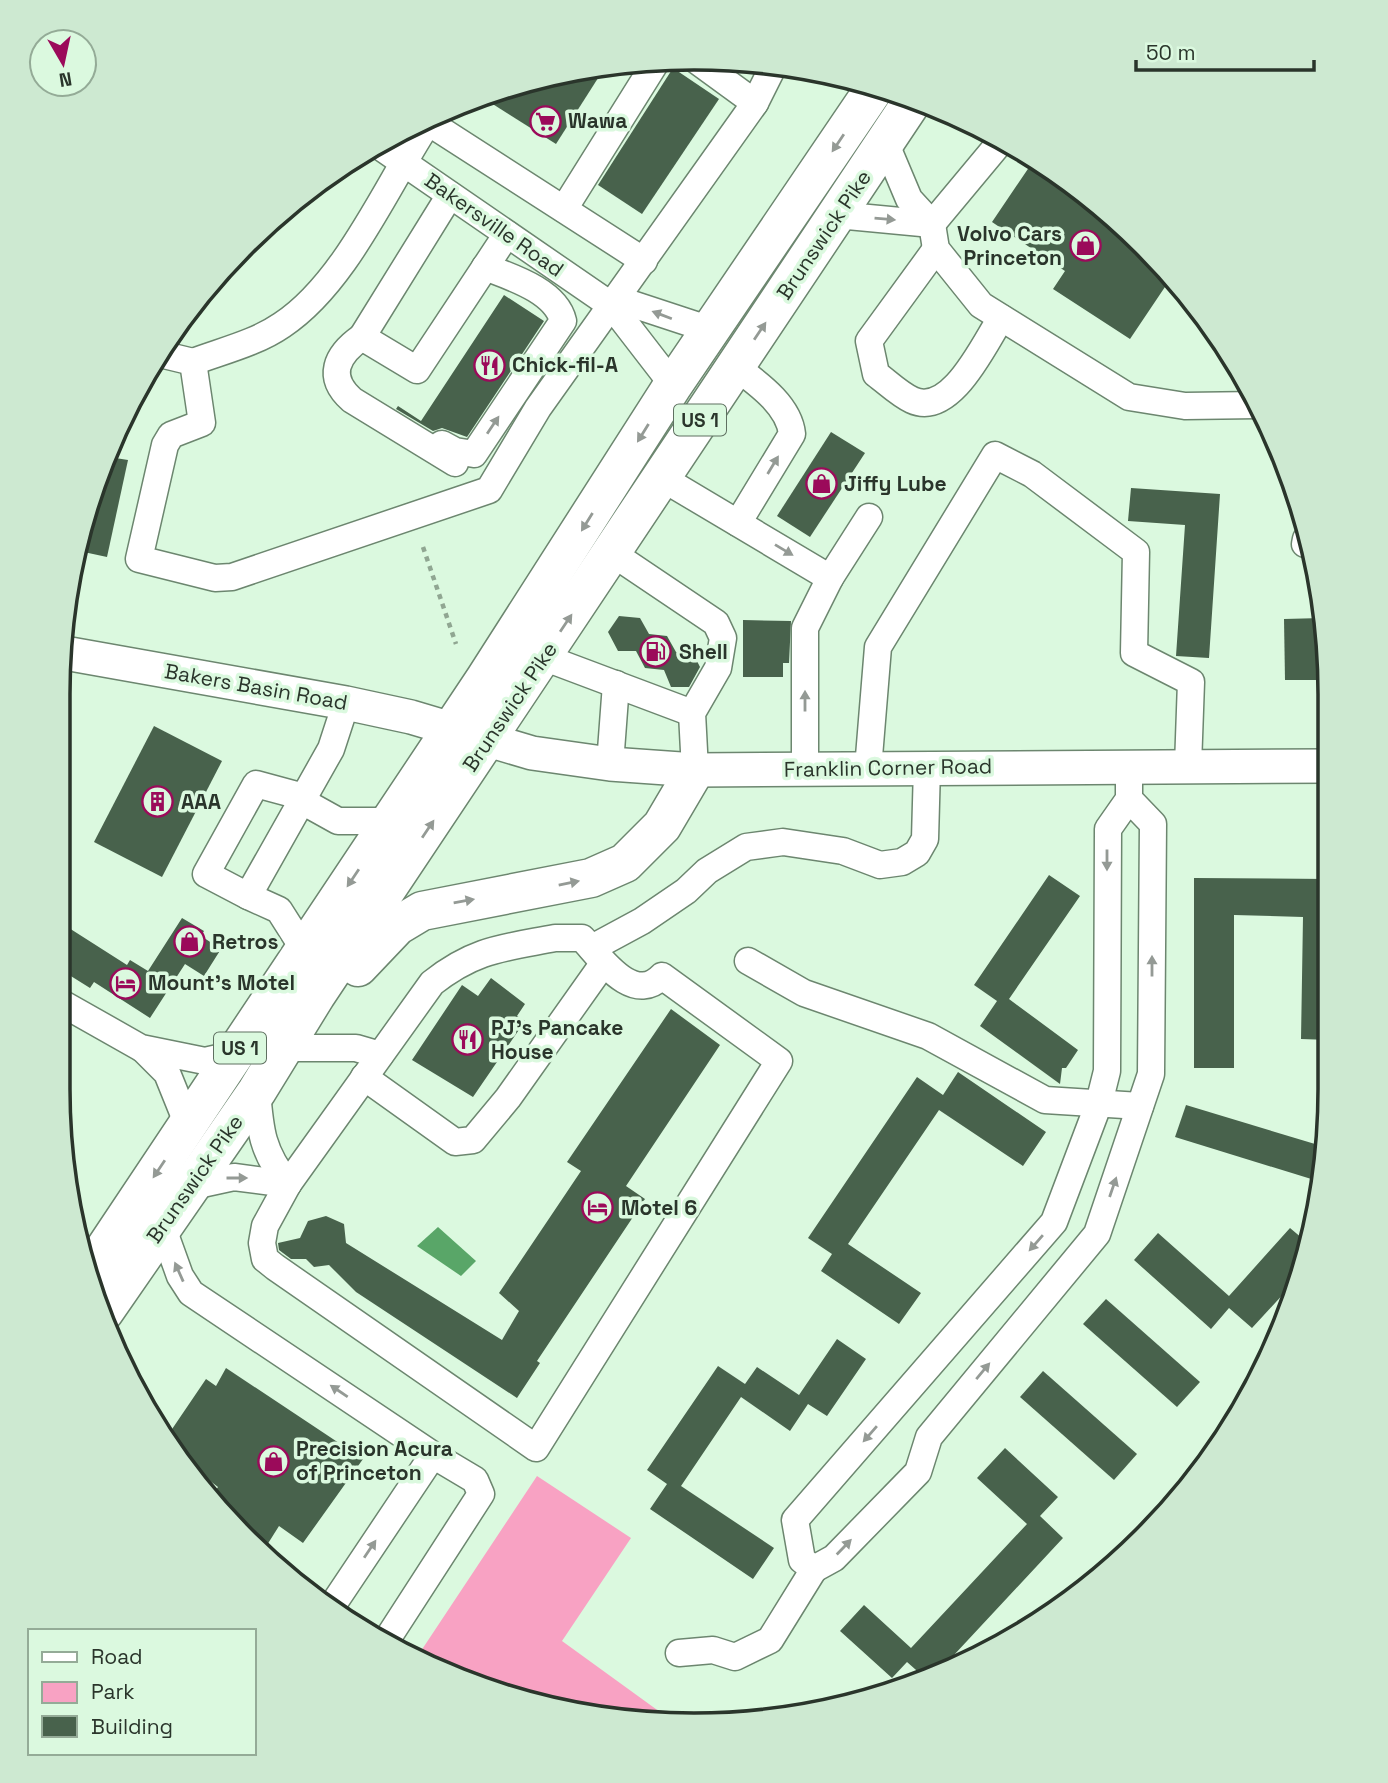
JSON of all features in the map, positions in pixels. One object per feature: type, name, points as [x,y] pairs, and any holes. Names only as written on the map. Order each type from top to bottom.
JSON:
[{"type":"highway","name":"Brunswick Pike","points":[[95,1264],[574,543],[673,385],[870,95]]},
{"type":"highway","name":"Brunswick Pike","points":[[109,1305],[257,1091],[316,995],[908,108]]},
{"type":"highway","points":[[257,1091],[379,941],[397,926],[436,907],[574,882],[617,868],[654,836],[695,770]]},
{"type":"main road","name":"Bakers Basin Road","points":[[71,654],[346,703],[451,729]]},
{"type":"main road","name":"Franklin Corner Road","points":[[451,729],[532,753],[610,764],[695,770],[1129,765],[1318,766]]},
{"type":"street","points":[[709,70],[755,103]]},
{"type":"street","points":[[564,209],[650,71]]},
{"type":"street","points":[[193,362],[202,423],[171,435],[165,445],[139,559],[215,578],[232,576],[489,490],[538,408],[755,103],[769,74]]},
{"type":"street","points":[[438,125],[644,261]]},
{"type":"street","points":[[169,356],[193,362],[282,326],[306,306],[328,281],[423,131]]},
{"type":"street","points":[[886,142],[909,199],[981,305],[1129,397],[1185,406],[1247,405]]},
{"type":"street","points":[[996,148],[934,236],[869,341],[870,357],[876,374],[913,401],[933,403],[951,394],[1001,318]]},
{"type":"street","name":"Bakersville Road","points":[[386,152],[612,306]]},
{"type":"street","points":[[450,195],[362,337],[345,349],[335,376],[339,388],[352,400],[451,463],[461,464],[474,454],[563,321],[560,310],[527,284],[485,267]]},
{"type":"street","points":[[837,215],[934,236]]},
{"type":"street","points":[[362,337],[417,370],[507,234]]},
{"type":"street","points":[[612,306],[632,304],[711,330]]},
{"type":"street","points":[[612,306],[673,385]]},
{"type":"street","points":[[736,367],[763,387],[791,423],[792,434],[738,523]]},
{"type":"street","points":[[335,376],[393,411]]},
{"type":"street","points":[[442,444],[455,451],[474,454]]},
{"type":"street","points":[[868,769],[878,647],[995,455],[1032,474],[1136,552],[1134,653],[1191,682],[1188,766]]},
{"type":"street","points":[[662,478],[830,578]]},
{"type":"street","points":[[805,770],[805,628],[830,578],[869,517]]},
{"type":"street","points":[[612,553],[716,623],[723,638],[718,668],[692,713],[695,770]]},
{"type":"street","points":[[543,657],[692,713]]},
{"type":"street","points":[[610,764],[616,684]]},
{"type":"street","points":[[248,896],[331,748],[346,703]]},
{"type":"street","points":[[814,1569],[802,1560],[795,1520],[1054,1222],[1099,1103],[1107,1071],[1108,829],[1129,799],[1129,765]]},
{"type":"street","points":[[365,1077],[455,1142],[473,1140],[508,1098],[597,956],[686,891],[707,871],[746,847],[783,842],[843,851],[880,865],[902,862],[917,853],[925,839],[927,768]]},
{"type":"street","points":[[305,951],[279,910],[206,874],[256,784],[303,799],[338,821],[391,821]]},
{"type":"street","points":[[679,1653],[713,1650],[735,1657],[770,1640],[814,1569],[834,1558],[918,1472],[934,1430],[1097,1234],[1151,1074],[1153,824],[1129,799]]},
{"type":"street","points":[[1107,908],[1152,908]]},
{"type":"street","points":[[555,938],[582,938],[597,956],[627,981],[644,987],[662,976],[779,1061],[536,1448],[265,1259],[261,1242],[265,1226],[288,1184],[432,984],[458,963],[489,951],[555,938]]},
{"type":"street","points":[[748,961],[804,993],[928,1036],[1045,1100],[1140,1106]]},
{"type":"street","points":[[1107,1006],[1152,1007]]},
{"type":"street","points":[[70,1008],[141,1048],[167,1073],[188,1125]]},
{"type":"street","points":[[141,1048],[205,1061],[236,1054]]},
{"type":"street","points":[[292,1048],[356,1048],[380,1055]]},
{"type":"street","points":[[257,1091],[259,1121],[270,1161],[288,1184]]},
{"type":"street","points":[[188,1187],[234,1177],[288,1184]]},
{"type":"street","points":[[162,1226],[180,1276],[197,1298],[475,1480],[481,1494],[391,1634]]},
{"type":"street","points":[[1002,1282],[1032,1312]]},
{"type":"street","points":[[903,1397],[934,1430]]},
{"type":"street","points":[[336,1600],[433,1455]]},
{"type":"path","points":[[423,547],[456,644]]},
{"type":"green space","points":[[537,1476],[631,1538],[562,1641],[661,1712],[613,1708],[532,1692],[455,1666],[421,1651]]},
{"type":"green space","points":[[1155,1509],[1135,1530],[1110,1553]]},
{"type":"shaded area","points":[[438,1227],[476,1261],[461,1276],[417,1246]]},
{"type":"building","name":"Wawa","points":[[677,70],[719,99],[642,214],[598,185],[671,71]]},
{"type":"building","name":"Wawa","points":[[598,77],[556,144],[492,103],[532,91]]},
{"type":"building","name":"Volvo Cars Princeton","points":[[1029,168],[1074,199],[1105,225],[1166,286],[1130,339],[1053,289],[1065,271],[992,222]]},
{"type":"building","name":"Chick-fil-A","points":[[504,295],[544,321],[467,437],[442,428],[433,431],[396,409],[398,406],[421,421]]},
{"type":"building","name":"Jiffy Lube","points":[[831,432],[865,453],[810,537],[777,516]]},
{"type":"building","points":[[116,458],[128,460],[107,557],[86,553]]},
{"type":"building","points":[[1131,488],[1220,494],[1209,658],[1176,656],[1185,525],[1128,521]]},
{"type":"building","name":"Shell","points":[[619,616],[640,618],[649,634],[667,636],[676,652],[693,653],[700,667],[689,687],[671,687],[664,670],[645,668],[636,651],[618,651],[608,632]]},
{"type":"building","points":[[1314,618],[1318,680],[1285,680],[1284,619]]},
{"type":"building","points":[[743,620],[791,621],[789,663],[783,663],[783,677],[743,677]]},
{"type":"building","name":"AAA","points":[[154,726],[222,761],[162,877],[94,842]]},
{"type":"building","points":[[1049,875],[1080,896],[1009,999],[1078,1050],[1066,1068],[1062,1068],[1060,1084],[980,1026],[997,1001],[974,985]]},
{"type":"building","points":[[1194,878],[1318,879],[1318,1040],[1301,1039],[1303,917],[1234,915],[1234,1068],[1194,1068]]},
{"type":"building","points":[[182,918],[204,931],[201,936],[221,949],[204,976],[185,964],[150,1018],[94,982],[90,988],[70,976],[70,929],[127,965],[130,960],[148,971]]},
{"type":"building","name":"PJ's Pancake House","points":[[491,978],[525,1004],[517,1016],[525,1021],[473,1097],[412,1060],[462,985],[478,996]]},
{"type":"building","name":"Motel 6","points":[[671,1009],[720,1045],[626,1186],[645,1199],[537,1361],[540,1363],[517,1398],[356,1292],[329,1265],[314,1267],[306,1259],[291,1259],[279,1250],[278,1243],[300,1238],[308,1221],[326,1216],[344,1224],[346,1243],[502,1340],[519,1311],[499,1293],[581,1171],[567,1162]]},
{"type":"building","points":[[958,1072],[1046,1132],[1023,1166],[939,1110],[848,1244],[921,1293],[899,1324],[821,1271],[832,1254],[808,1238],[917,1077],[943,1095]]},
{"type":"building","points":[[1186,1105],[1316,1144],[1311,1179],[1175,1137]]},
{"type":"building","points":[[1290,1228],[1300,1237],[1284,1294],[1252,1328],[1229,1308],[1211,1329],[1134,1260],[1158,1233],[1229,1296]]},
{"type":"building","points":[[1106,1299],[1200,1382],[1177,1407],[1083,1324]]},
{"type":"building","points":[[837,1339],[866,1359],[827,1416],[808,1404],[790,1431],[741,1397],[681,1486],[774,1548],[753,1579],[650,1509],[667,1484],[647,1470],[718,1366],[745,1384],[757,1367],[799,1395]]},
{"type":"building","name":"Precision Acura of Princeton","points":[[226,1368],[363,1459],[303,1543],[279,1526],[268,1544],[225,1500],[216,1490],[218,1487],[199,1469],[171,1430],[206,1379],[216,1386]]},
{"type":"building","points":[[1043,1371],[1137,1454],[1114,1480],[1020,1397]]},
{"type":"building","points":[[1005,1448],[1058,1497],[1040,1516],[1063,1538],[952,1657],[918,1672],[907,1662],[892,1678],[840,1631],[864,1605],[911,1648],[1027,1524],[977,1478]]},
{"type":"place","name":"Wawa","points":[[545,121]]},
{"type":"place","name":"Volvo Cars Princeton","points":[[1085,246]]},
{"type":"place","name":"Chick-fil-A","points":[[489,365]]},
{"type":"place","name":"Jiffy Lube","points":[[821,484]]},
{"type":"place","name":"Shell","points":[[656,652]]},
{"type":"place","name":"AAA","points":[[158,802]]},
{"type":"place","name":"Retros","points":[[189,942]]},
{"type":"place","name":"Mount's Motel","points":[[125,983]]},
{"type":"place","name":"PJ's Pancake House","points":[[468,1040]]},
{"type":"place","name":"Motel 6","points":[[598,1208]]},
{"type":"place","name":"Precision Acura of Princeton","points":[[273,1461]]}]
